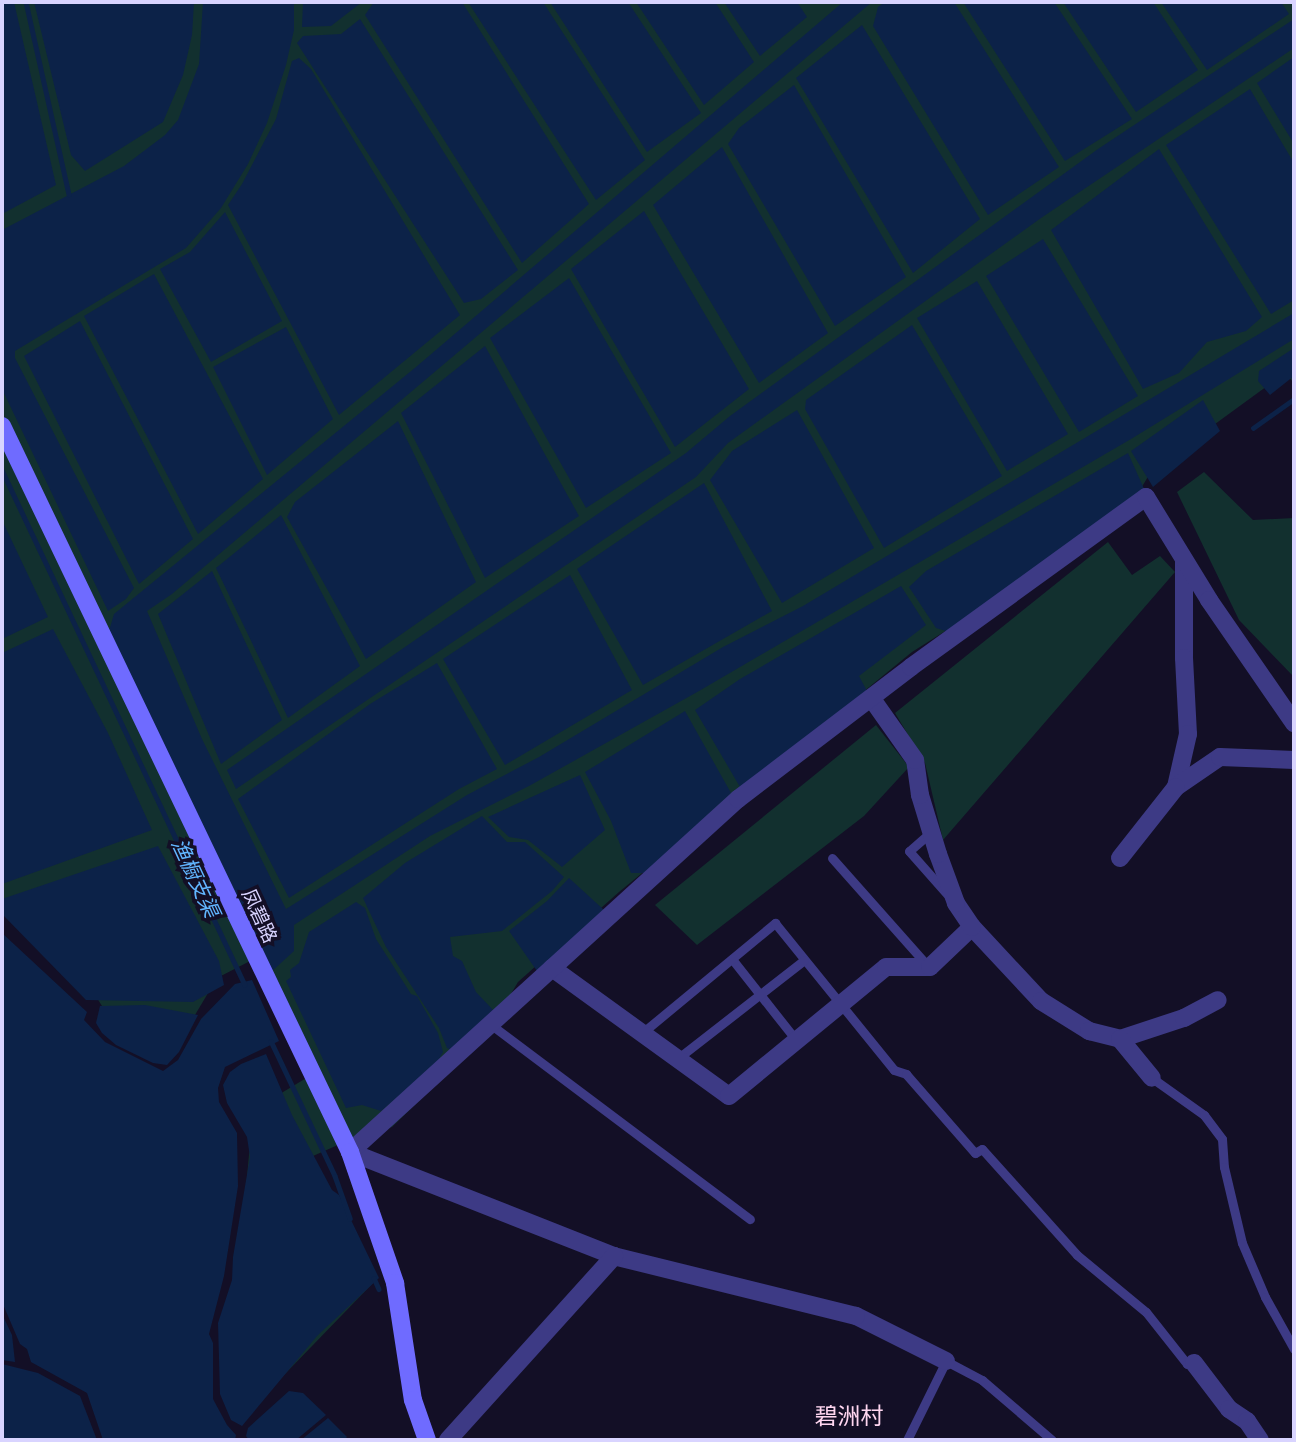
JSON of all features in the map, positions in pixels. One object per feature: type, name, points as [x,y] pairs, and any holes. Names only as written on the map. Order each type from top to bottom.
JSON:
[{"type":"main road","name":"凤碧路","points":[[2,426],[350,1152],[395,1283],[413,1399],[427,1440]]},
{"type":"street","points":[[946,1362],[856,1316],[614,1256],[350,1152],[738,799],[1146,498],[1220,617],[1294,723]]},
{"type":"street","points":[[1176,787],[1188,734],[1184,659],[1185,560]]},
{"type":"street","points":[[872,699],[915,760],[920,795],[956,903],[972,926],[1041,1001],[1089,1031],[1120,1039],[1184,1018],[1218,1000]]},
{"type":"street","points":[[1120,858],[1176,787],[1220,757],[1294,760]]},
{"type":"street","points":[[552,968],[729,1096],[886,967],[929,967],[972,926]]},
{"type":"street","points":[[1120,1039],[1152,1078]]},
{"type":"street","points":[[448,1440],[614,1256]]},
{"type":"street","points":[[1194,1363],[1229,1409],[1247,1421],[1260,1440]]},
{"type":"lane","points":[[931,832],[909,851],[956,903]]},
{"type":"lane","points":[[832,858],[929,967]]},
{"type":"lane","points":[[642,1033],[775,923],[894,1070],[906,1074],[975,1153],[982,1149],[1077,1255],[1146,1312],[1187,1364],[1194,1363]]},
{"type":"lane","points":[[732,959],[796,1040]]},
{"type":"lane","points":[[677,1059],[804,960]]},
{"type":"lane","points":[[490,1024],[750,1219]]},
{"type":"lane","points":[[1152,1078],[1204,1115],[1222,1139],[1224,1167],[1242,1243],[1265,1297],[1294,1349]]},
{"type":"lane","points":[[911,1438],[946,1362],[982,1380],[1052,1440]]},
{"type":"green space","points":[[2,2],[1294,2],[1294,383],[1285,373],[1152,470],[1122,520],[912,652],[619,892],[518,982],[485,1037],[392,1127],[356,1137],[313,1156],[373,1283],[253,1407],[229,1377],[253,1110],[318,1071],[260,956],[217,978],[173,1052],[121,1036],[83,976],[2,897]]},
{"type":"green space","points":[[1204,472],[1253,520],[1294,518],[1294,677],[1239,620],[1177,492]]},
{"type":"green space","points":[[1108,542],[1132,575],[1160,556],[1175,572],[943,840],[925,763],[895,713]]},
{"type":"green space","points":[[876,725],[909,767],[864,816],[697,945],[655,905]]},
{"type":"water","points":[[2,2],[14,2],[56,185],[2,214]]},
{"type":"water","points":[[34,2],[194,2],[192,35],[183,75],[163,122],[85,171],[71,155]]},
{"type":"water","points":[[203,2],[294,2],[294,30],[286,65],[267,123],[248,164],[221,208],[186,248],[15,351],[15,358],[134,588],[126,599],[108,611],[2,389],[2,230],[124,166],[165,135],[178,120],[199,64]]},
{"type":"water","points":[[303,2],[362,2],[331,26],[302,27]]},
{"type":"water","points":[[374,2],[462,2],[589,204],[522,263],[365,15]]},
{"type":"water","points":[[468,2],[543,2],[645,160],[596,200]]},
{"type":"water","points":[[550,2],[628,2],[701,113],[647,152]]},
{"type":"water","points":[[636,2],[715,2],[754,62],[704,105]]},
{"type":"water","points":[[724,2],[797,2],[807,17],[760,56]]},
{"type":"water","points":[[843,2],[872,2],[172,594],[147,611],[202,739],[286,909],[467,795],[539,757],[723,647],[803,606],[1294,313],[1294,339],[1131,439],[699,691],[529,786],[430,836],[294,925],[294,951],[270,973],[109,631],[114,614],[416,367]]},
{"type":"water","points":[[885,2],[954,2],[1059,167],[988,215],[873,26],[878,7]]},
{"type":"water","points":[[963,2],[1054,2],[1132,119],[1065,161]]},
{"type":"water","points":[[1063,2],[1153,2],[1198,70],[1136,112]]},
{"type":"water","points":[[1161,2],[1281,2],[1289,14],[1207,70]]},
{"type":"water","points":[[360,19],[518,270],[481,299],[464,303],[297,43],[303,36],[341,34]]},
{"type":"water","points":[[1294,19],[1294,48],[1041,218],[728,443],[696,477],[236,789],[227,770],[686,453],[730,416],[1098,149]]},
{"type":"water","points":[[862,25],[980,219],[913,273],[796,78]]},
{"type":"water","points":[[1294,57],[1294,144],[1257,83]]},
{"type":"water","points":[[299,58],[311,69],[460,315],[339,415],[228,205],[276,119],[292,61]]},
{"type":"water","points":[[794,85],[906,277],[835,326],[728,144],[739,128]]},
{"type":"water","points":[[1250,89],[1294,163],[1294,300],[1271,314],[1166,145]]},
{"type":"water","points":[[722,147],[828,333],[759,383],[653,205]]},
{"type":"water","points":[[1159,149],[1262,317],[1246,331],[1207,342],[1179,373],[1143,389],[1051,230]]},
{"type":"water","points":[[644,211],[749,389],[675,447],[571,269]]},
{"type":"water","points":[[225,212],[282,321],[211,362],[160,269],[190,252]]},
{"type":"water","points":[[1043,239],[1138,396],[1079,432],[986,276]]},
{"type":"water","points":[[154,274],[263,479],[198,534],[84,316]]},
{"type":"water","points":[[569,278],[671,453],[586,508],[490,338]]},
{"type":"water","points":[[977,281],[1068,434],[1007,471],[917,318]]},
{"type":"water","points":[[80,321],[193,539],[139,584],[24,356]]},
{"type":"water","points":[[912,325],[1002,476],[884,548],[805,409],[806,400]]},
{"type":"water","points":[[286,327],[333,419],[267,475],[213,367]]},
{"type":"water","points":[[485,346],[579,516],[485,578],[401,413]]},
{"type":"water","points":[[1294,348],[1294,376],[1270,395],[1258,381],[1259,371]]},
{"type":"water","points":[[1203,400],[1220,431],[1153,487],[1131,451]]},
{"type":"water","points":[[797,410],[874,548],[782,603],[710,480],[732,451]]},
{"type":"water","points":[[398,421],[476,582],[366,659],[287,517],[295,502]]},
{"type":"water","points":[[1128,453],[1145,491],[949,632],[936,628],[909,587],[926,571]]},
{"type":"water","points":[[704,483],[772,611],[643,685],[577,569]]},
{"type":"water","points":[[281,515],[360,666],[288,718],[216,568]]},
{"type":"water","points":[[2,520],[48,617],[2,639]]},
{"type":"water","points":[[212,571],[282,720],[221,764],[158,614]]},
{"type":"water","points":[[570,575],[632,690],[505,765],[443,659]]},
{"type":"water","points":[[901,586],[926,625],[859,676],[868,693],[740,787],[695,710],[740,679]]},
{"type":"water","points":[[53,629],[108,733],[152,830],[2,884],[2,653]]},
{"type":"water","points":[[437,663],[497,769],[459,789],[289,898],[238,799],[370,704]]},
{"type":"water","points":[[685,711],[731,793],[645,873],[631,873],[611,821],[585,772]]},
{"type":"water","points":[[580,775],[605,830],[562,867],[528,840],[509,837],[488,817]]},
{"type":"water","points":[[482,816],[507,842],[525,842],[564,877],[552,891],[502,931],[450,937],[453,956],[462,961],[476,992],[494,1011],[451,1050],[447,1048],[439,1028],[386,947],[363,898],[405,863]]},
{"type":"water","points":[[158,846],[219,961],[224,985],[193,1002],[86,1000],[2,914],[2,899]]},
{"type":"water","points":[[569,878],[604,910],[537,971],[509,931],[547,901]]},
{"type":"water","points":[[356,902],[365,908],[376,939],[411,994],[417,996],[438,1033],[443,1052],[436,1064],[381,1111],[362,1105],[346,1108],[286,981],[291,977],[290,970],[299,963],[309,932]]},
{"type":"water","points":[[2,933],[87,1012],[84,1020],[105,1042],[163,1071],[178,1060],[201,1019],[235,984],[252,980],[279,1041],[225,1067],[218,1088],[219,1102],[237,1133],[238,1186],[224,1276],[209,1334],[213,1343],[213,1399],[227,1425],[236,1435],[235,1440],[103,1440],[87,1393],[31,1362],[27,1349],[20,1344],[2,1302]]},
{"type":"water","points":[[145,1005],[198,1015],[179,1052],[167,1065],[153,1063],[116,1045],[102,1033],[96,1023],[100,1006]]},
{"type":"water","points":[[266,1054],[292,1115],[332,1190],[339,1195],[379,1278],[317,1336],[242,1426],[231,1420],[220,1394],[218,1323],[232,1280],[233,1257],[250,1157],[247,1137],[227,1103],[223,1085],[230,1072],[241,1064]]},
{"type":"water","points":[[2,1314],[12,1335],[15,1362],[2,1360]]},
{"type":"water","points":[[2,1364],[38,1373],[80,1396],[97,1440],[2,1440]]},
{"type":"water","points":[[289,1391],[303,1393],[326,1415],[296,1440],[249,1440],[246,1436],[248,1428]]},
{"type":"water","points":[[328,1418],[347,1437],[344,1440],[301,1440]]},
{"type":"waterway","points":[[26,2],[69,194]]},
{"type":"waterway","points":[[1253,428],[1294,399]]},
{"type":"waterway","name":"渔橱支渠","points":[[2,470],[245,985]]},
{"type":"waterway","name":"渔橱支渠","points":[[271,1041],[335,1176],[350,1218]]},
{"type":"waterway","name":"渔橱支渠","points":[[374,1278],[379,1289]]},
{"type":"district","name":"碧洲村","points":[[849,1416]]}]
